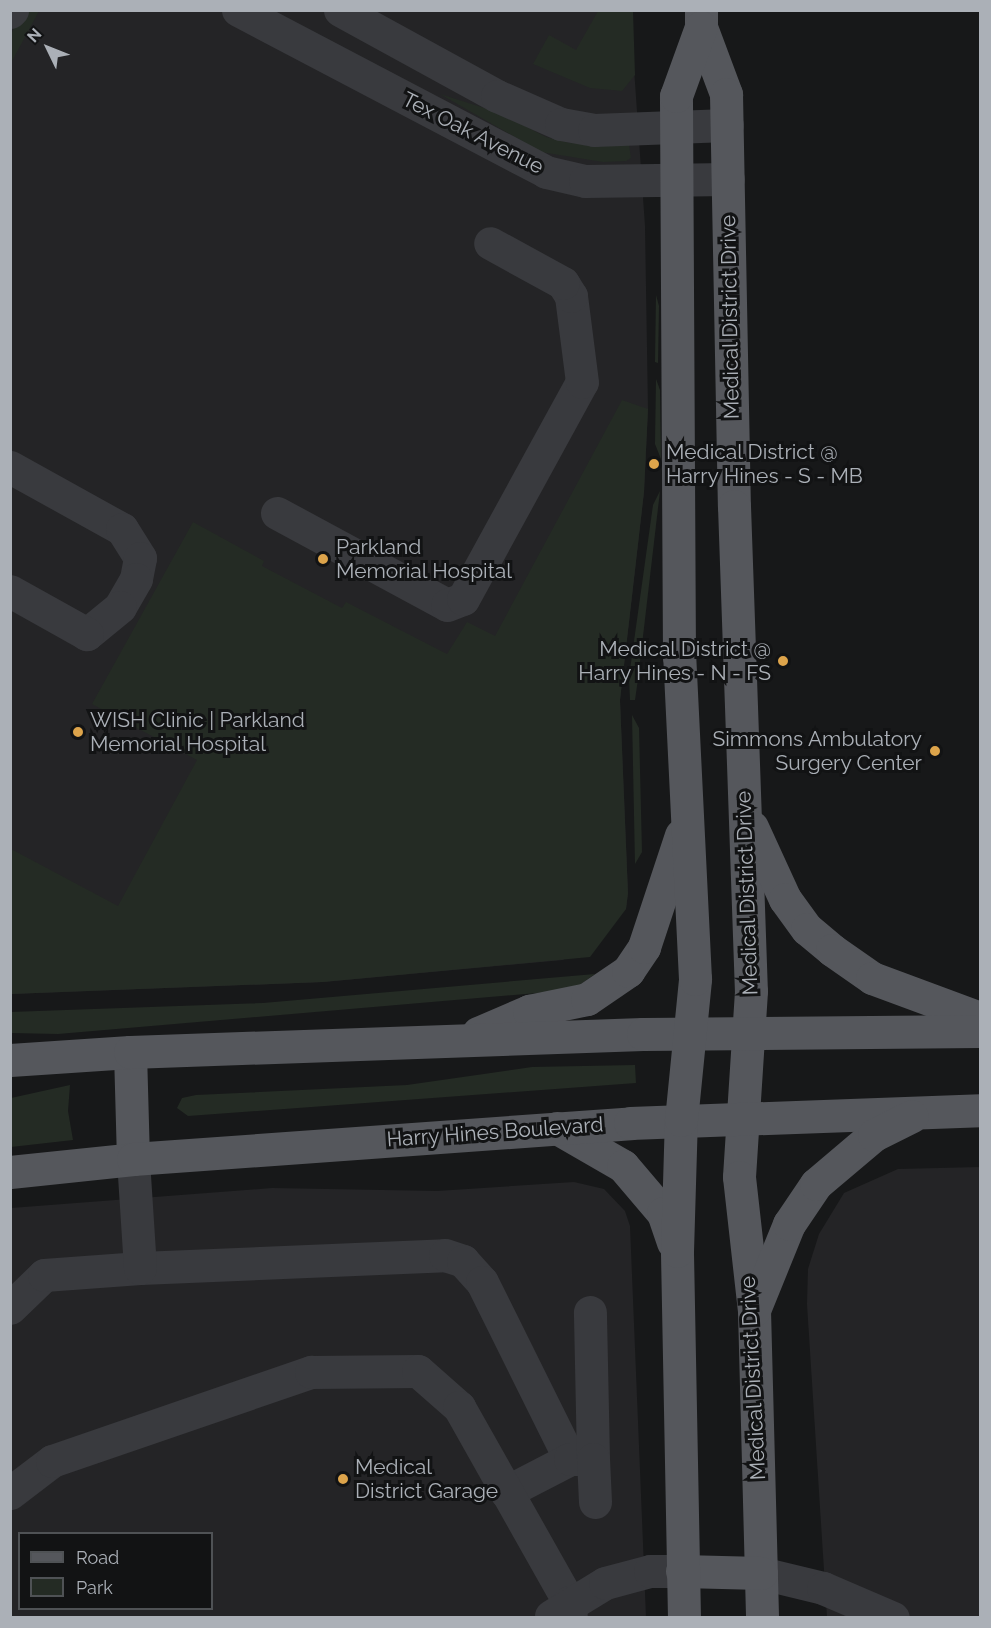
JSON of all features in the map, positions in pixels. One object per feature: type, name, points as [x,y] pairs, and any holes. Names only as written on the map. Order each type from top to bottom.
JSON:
[{"type":"main road","name":"Medical District Drive","points":[[684,1617],[677,1251],[681,1120],[695,980],[689,807],[680,657],[676,96],[701,19]]},
{"type":"main road","name":"Medical District Drive","points":[[701,19],[726,94],[744,809],[751,992],[739,1177],[754,1310],[762,1617]]},
{"type":"main road","points":[[463,1040],[529,1011],[587,999],[628,971],[644,947],[689,807]]},
{"type":"main road","points":[[744,809],[785,899],[807,929],[872,978],[981,1018]]},
{"type":"main road","points":[[10,1060],[130,1052],[463,1040],[748,1032],[981,1031]]},
{"type":"main road","points":[[130,1052],[133,1159]]},
{"type":"main road","name":"Harry Hines Boulevard","points":[[10,1172],[133,1159],[681,1120],[981,1110]]},
{"type":"main road","points":[[754,1310],[789,1224],[816,1184],[874,1135],[919,1113]]},
{"type":"main road","points":[[557,1128],[622,1166],[645,1188],[663,1213],[677,1251]]},
{"type":"main road","points":[[682,1570],[761,1573]]},
{"type":"street","name":"Tex Oak Avenue","points":[[238,10],[546,172],[585,181],[728,179]]},
{"type":"street","points":[[340,10],[497,96],[561,124],[594,130],[727,124]]},
{"type":"street","points":[[277,513],[447,605],[463,599],[582,382],[571,296],[563,283],[490,243]]},
{"type":"street","points":[[10,467],[123,529],[140,558],[136,579],[120,607],[87,634],[10,591]]},
{"type":"street","points":[[133,1159],[140,1268]]},
{"type":"street","points":[[10,1275],[445,1255],[463,1261],[487,1292],[581,1459],[595,1502]]},
{"type":"street","points":[[10,1308],[44,1275]]},
{"type":"street","points":[[581,1459],[590,1312]]},
{"type":"street","points":[[10,1493],[52,1461],[311,1372],[418,1371],[459,1407],[506,1492],[563,1612],[605,1583],[650,1571],[682,1570]]},
{"type":"street","points":[[506,1492],[581,1459]]},
{"type":"street","points":[[761,1573],[823,1588],[893,1617]]},
{"type":"shaded area","name":"Parkland Memorial Hospital","points":[[10,11],[630,11],[645,226],[648,409],[644,492],[620,700],[628,893],[626,909],[563,960],[323,982],[11,994]]},
{"type":"shaded area","points":[[980,1167],[980,1617],[827,1617],[807,1304],[808,1269],[819,1234],[844,1193],[898,1169]]},
{"type":"shaded area","points":[[574,1182],[604,1189],[625,1211],[630,1226],[646,1617],[11,1618],[11,1208],[272,1188],[437,1191]]},
{"type":"green space","points":[[23,11],[39,11],[11,63],[11,34]]},
{"type":"green space","points":[[598,11],[633,11],[635,75],[622,91],[590,88],[533,64],[549,35],[576,50]]},
{"type":"green space","points":[[440,94],[500,113],[546,137],[570,143],[629,145],[631,158],[626,161],[603,162],[541,152]]},
{"type":"green space","points":[[656,295],[659,306],[658,363],[655,362]]},
{"type":"green space","points":[[656,379],[660,390],[661,459],[655,444]]},
{"type":"green space","points":[[622,400],[648,409],[644,492],[620,700],[628,893],[626,909],[590,957],[323,982],[11,994],[11,849],[118,906],[197,760],[92,704],[193,522],[264,561],[262,566],[342,608],[346,602],[447,654],[467,622],[495,636]]},
{"type":"green space","points":[[660,491],[635,700],[630,700],[629,677],[653,505]]},
{"type":"green space","points":[[632,715],[639,728],[642,852],[635,864]]},
{"type":"green space","points":[[595,974],[578,986],[549,992],[58,1034],[11,1033],[10,1012],[263,1003]]},
{"type":"green space","points":[[635,1065],[636,1083],[188,1116],[177,1108],[182,1098],[196,1095],[407,1085],[532,1067]]},
{"type":"green space","points":[[70,1085],[68,1111],[73,1140],[11,1147],[11,1098]]},
{"type":"place","name":"Medical District @ Harry Hines - S - MB","points":[[654,464]]},
{"type":"place","name":"Parkland Memorial Hospital","points":[[323,559]]},
{"type":"place","name":"Medical District @ Harry Hines - N - FS","points":[[783,661]]},
{"type":"place","name":"WISH Clinic | Parkland Memorial Hospital","points":[[78,732]]},
{"type":"place","name":"Simmons Ambulatory Surgery Center","points":[[935,751]]},
{"type":"place","name":"Medical District Garage","points":[[343,1479]]}]
